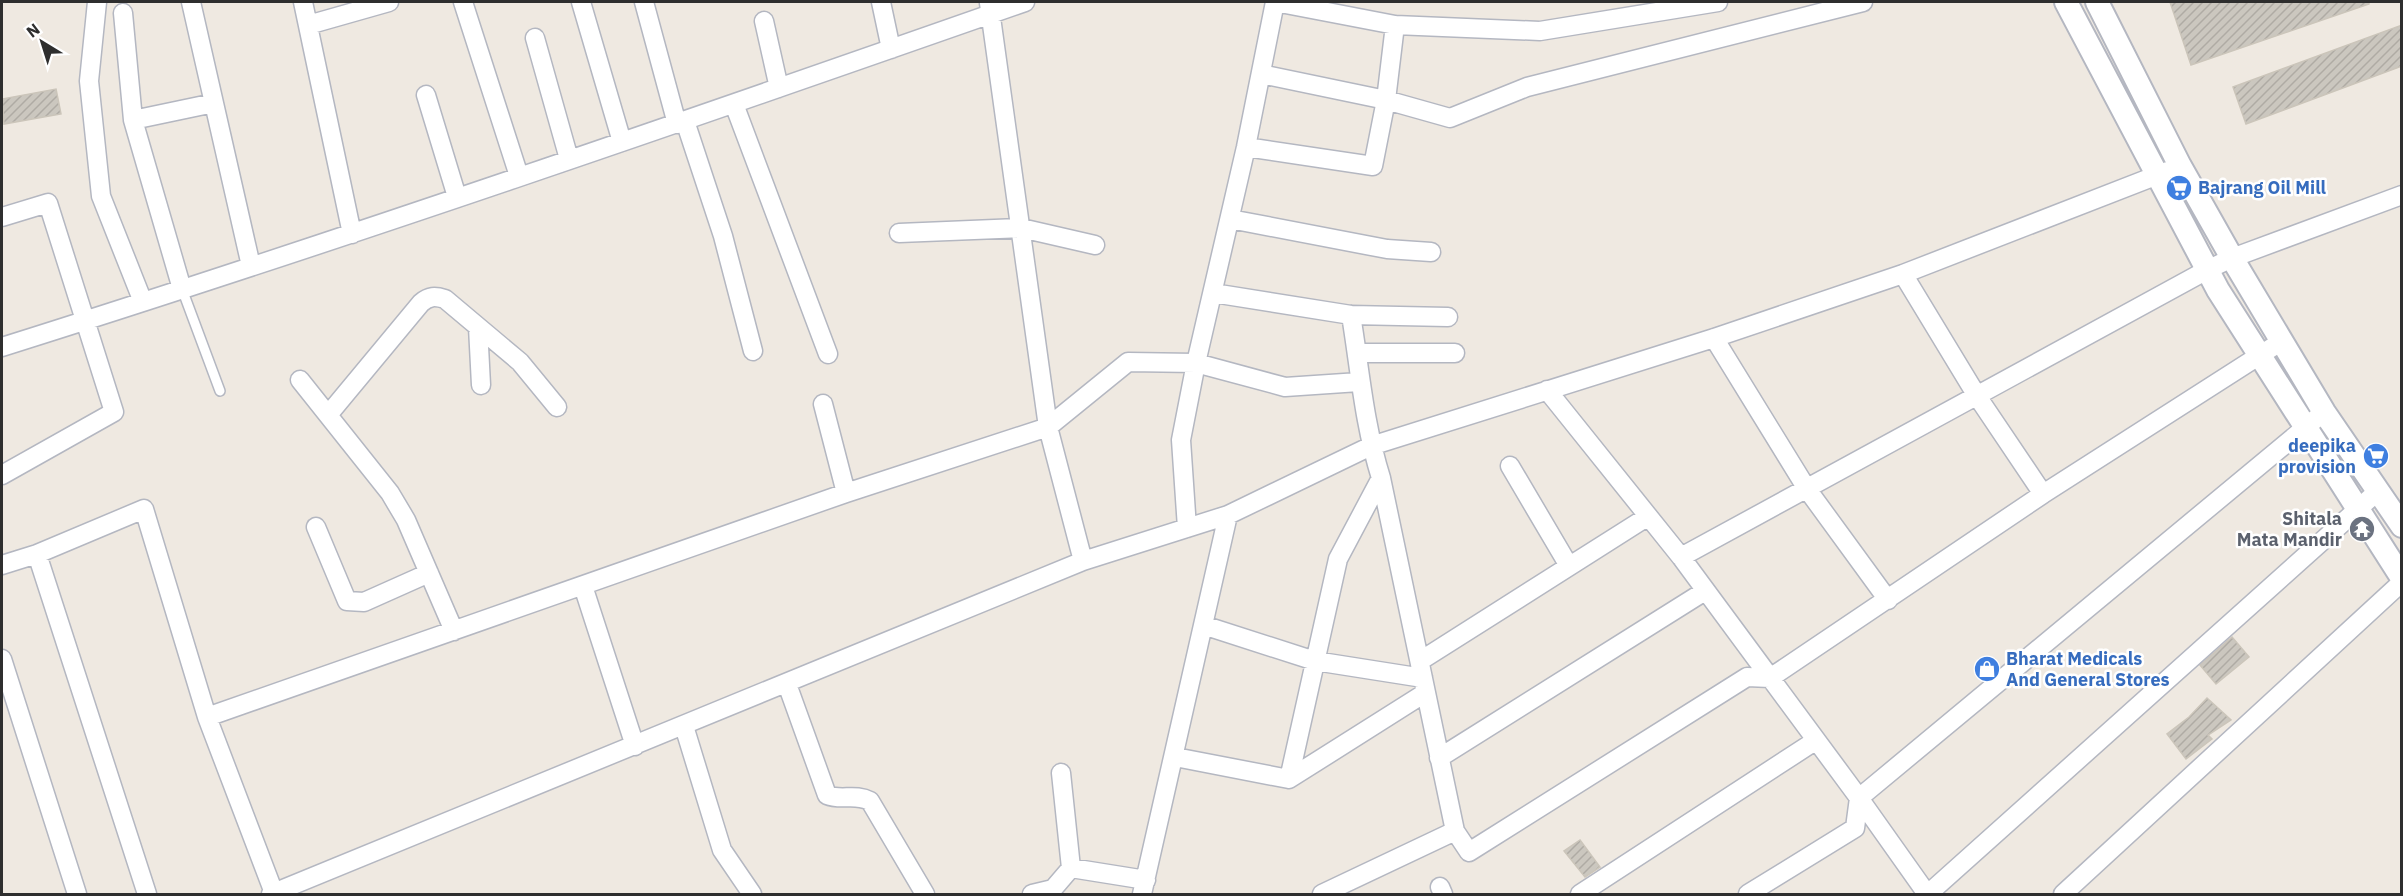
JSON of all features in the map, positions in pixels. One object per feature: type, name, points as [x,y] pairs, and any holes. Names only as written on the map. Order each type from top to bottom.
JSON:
[{"type":"street","points":[[97,2],[89,81],[101,196],[143,302]]},
{"type":"street","points":[[191,2],[251,266]]},
{"type":"street","points":[[303,2],[352,234]]},
{"type":"street","points":[[308,25],[389,2]]},
{"type":"street","points":[[463,2],[519,176]]},
{"type":"street","points":[[581,2],[622,142]]},
{"type":"street","points":[[644,2],[681,122],[723,236],[753,351]]},
{"type":"street","points":[[881,2],[891,50]]},
{"type":"street","points":[[2,347],[352,234],[891,50],[990,7],[1024,2]]},
{"type":"street","points":[[1187,528],[1180,440],[1246,147],[1275,2],[1395,25],[1540,31],[1718,2]]},
{"type":"street","points":[[1261,74],[1386,100],[1450,118],[1527,87],[1863,2]]},
{"type":"street","points":[[2063,894],[2402,580],[2208,270],[2066,2]]},
{"type":"street","points":[[2097,2],[2180,166],[2232,258],[2324,412],[2400,519]]},
{"type":"street","points":[[990,7],[1048,427],[1083,561]]},
{"type":"street","points":[[123,13],[133,120],[182,289]]},
{"type":"street","points":[[764,21],[779,88]]},
{"type":"street","points":[[1246,147],[1373,166],[1386,100],[1395,25]]},
{"type":"street","points":[[535,38],[569,159]]},
{"type":"street","points":[[426,95],[457,197]]},
{"type":"street","points":[[133,120],[214,103]]},
{"type":"street","points":[[734,104],[828,354]]},
{"type":"street","points":[[2,565],[37,554],[144,509],[207,717],[272,894],[1083,561],[1228,515],[1371,446],[1714,338],[1903,274],[2180,166]]},
{"type":"street","points":[[1681,557],[2232,258],[2400,198]]},
{"type":"street","points":[[2,217],[48,203],[114,412],[2,475]]},
{"type":"street","points":[[1230,219],[1387,249],[1431,252]]},
{"type":"street","points":[[899,233],[1021,228],[1095,245]]},
{"type":"street","points":[[1903,274],[1977,396],[2043,494]]},
{"type":"street","points":[[1212,293],[1351,315],[1448,317]]},
{"type":"street","points":[[328,415],[427,298],[436,296],[445,299],[520,362],[557,407]]},
{"type":"street","points":[[1351,315],[1359,382],[1371,446],[1381,478],[1455,831],[1470,852],[1747,677],[1770,678],[2043,494],[2282,341]]},
{"type":"street","points":[[478,327],[481,385]]},
{"type":"street","points":[[1714,338],[1807,489],[1888,600]]},
{"type":"street","points":[[1357,353],[1455,353]]},
{"type":"street","points":[[207,717],[846,493],[1048,427],[1128,362],[1196,363],[1285,387],[1359,382]]},
{"type":"street","points":[[300,380],[390,493],[406,520],[454,631]]},
{"type":"street","points":[[1547,390],[1681,557],[1928,894],[2378,491]]},
{"type":"street","points":[[823,404],[846,493]]},
{"type":"street","points":[[1748,894],[1855,828],[1859,798],[2324,412]]},
{"type":"street","points":[[1510,466],[1569,566]]},
{"type":"street","points":[[1289,779],[1338,559],[1381,478]]},
{"type":"street","points":[[1071,868],[1144,887],[1228,515]]},
{"type":"street","points":[[1174,758],[1289,779],[1569,566],[1647,517]]},
{"type":"street","points":[[316,527],[346,601],[364,602],[429,573]]},
{"type":"street","points":[[37,554],[147,894]]},
{"type":"street","points":[[583,586],[635,746]]},
{"type":"street","points":[[1439,758],[1705,591]]},
{"type":"street","points":[[1203,625],[1315,661],[1423,678]]},
{"type":"street","points":[[2,659],[77,894]]},
{"type":"street","points":[[787,684],[827,795],[834,798],[861,797],[870,801],[925,894]]},
{"type":"street","points":[[684,726],[722,850],[752,894]]},
{"type":"street","points":[[1580,894],[1815,741]]},
{"type":"street","points":[[1032,894],[1053,889],[1071,868],[1060,773]]},
{"type":"street","points":[[1329,892],[1455,831]]},
{"type":"lane","points":[[182,289],[220,390]]},
{"type":"building","points":[[2170,2],[2369,2],[2369,4],[2191,65]]},
{"type":"building","points":[[2402,25],[2402,66],[2246,124],[2233,87]]},
{"type":"building","points":[[56,89],[61,114],[4,124],[2,99]]},
{"type":"building","points":[[2232,637],[2249,657],[2216,684],[2200,665]]},
{"type":"building","points":[[2207,698],[2231,720],[2208,735],[2212,739],[2186,759],[2167,734],[2189,717]]},
{"type":"building","points":[[1580,840],[1600,867],[1585,877],[1564,851]]},
{"type":"place","name":"Bajrang Oil Mill","points":[[2179,188]]},
{"type":"place","name":"deepika provision","points":[[2376,456]]},
{"type":"place","name":"Shitala Mata Mandir","points":[[2362,529]]},
{"type":"place","name":"Bharat Medicals And General Stores","points":[[1987,669]]}]
